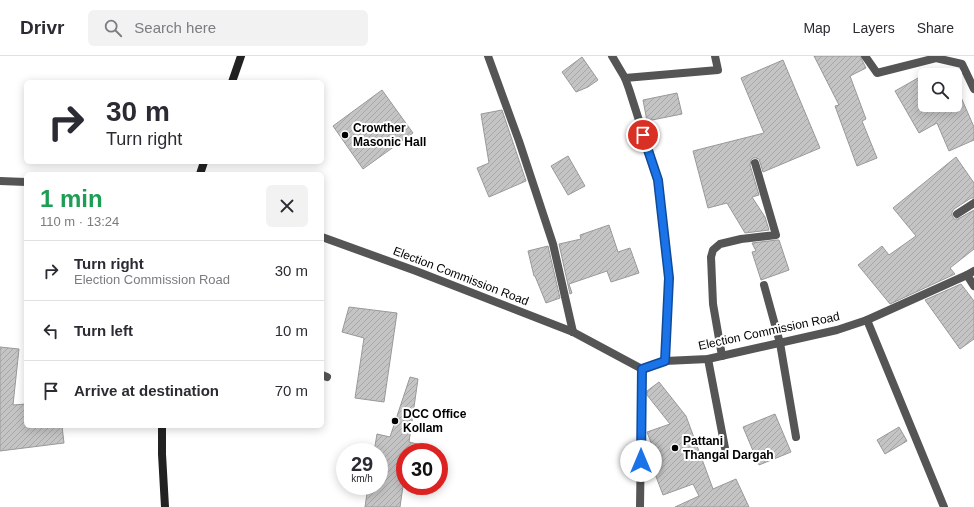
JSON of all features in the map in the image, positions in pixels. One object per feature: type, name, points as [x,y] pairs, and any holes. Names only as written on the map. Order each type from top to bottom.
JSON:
[{"type":"main road","points":[[233,80],[241,56]]},
{"type":"main road","points":[[162,428],[165,507]]},
{"type":"street","points":[[488,56],[519,141],[553,244],[573,332]]},
{"type":"street","points":[[612,56],[625,78],[658,180],[669,278],[665,361]]},
{"type":"street","points":[[625,78],[718,70],[715,56]]},
{"type":"street","points":[[865,56],[877,73],[936,58],[962,64],[974,89]]},
{"type":"street","points":[[722,356],[713,304],[710,257],[713,250],[720,244],[776,235],[755,163]]},
{"type":"street","points":[[0,181],[24,182]]},
{"type":"street","points":[[957,214],[974,203]]},
{"type":"street","name":"Election Commission Road","points":[[324,239],[416,271],[573,332],[642,369],[665,361],[708,359],[837,330],[867,320],[971,273]]},
{"type":"street","points":[[971,273],[974,286]]},
{"type":"street","points":[[764,285],[780,343],[796,437]]},
{"type":"street","points":[[867,320],[944,507]]},
{"type":"street","points":[[708,359],[725,448]]},
{"type":"street","points":[[640,507],[642,369]]},
{"type":"building","points":[[814,56],[860,56],[866,68],[850,76],[866,119],[862,121],[877,158],[857,166],[835,106],[839,105]]},
{"type":"building","points":[[582,57],[598,80],[588,87],[576,92],[562,72]]},
{"type":"building","points":[[783,60],[820,148],[763,172],[759,159],[753,158],[751,160],[750,165],[759,195],[752,197],[765,217],[769,230],[745,233],[727,203],[708,208],[693,151],[764,133],[741,78]]},
{"type":"building","points":[[918,78],[918,112],[962,112],[962,100],[974,127],[974,140],[949,151],[937,123],[919,133],[895,91]]},
{"type":"building","points":[[382,90],[413,133],[363,169],[333,126]]},
{"type":"building","points":[[677,93],[682,114],[647,121],[643,100]]},
{"type":"building","points":[[502,110],[526,181],[489,197],[477,168],[489,163],[481,114]]},
{"type":"building","points":[[568,156],[585,186],[568,195],[551,166]]},
{"type":"building","points":[[956,157],[974,183],[974,198],[971,198],[954,209],[952,215],[954,219],[958,219],[974,210],[974,249],[950,268],[955,274],[890,304],[858,265],[882,246],[889,255],[916,236],[893,208]]},
{"type":"building","points":[[609,225],[618,252],[630,248],[639,273],[611,282],[607,271],[569,284],[572,293],[570,294],[559,244],[581,239],[580,235]]},
{"type":"building","points":[[779,240],[789,270],[761,280],[752,252],[756,251],[752,243]]},
{"type":"building","points":[[548,246],[560,298],[546,303],[534,276],[528,251]]},
{"type":"building","points":[[961,284],[974,301],[974,339],[960,349],[925,300]]},
{"type":"building","points":[[349,307],[397,313],[384,402],[355,398],[364,338],[342,332]]},
{"type":"building","points":[[0,347],[19,349],[13,405],[24,404],[24,428],[62,428],[64,443],[0,451]]},
{"type":"building","points":[[410,377],[418,379],[409,442],[413,443],[396,443],[396,495],[402,495],[400,507],[365,507],[367,495],[388,495],[388,443],[376,443],[377,434],[390,437]]},
{"type":"building","points":[[659,382],[686,416],[713,489],[736,479],[749,507],[675,507],[699,496],[693,484],[663,495],[652,466],[659,464],[647,432],[670,424],[647,395],[647,391]]},
{"type":"building","points":[[775,414],[791,452],[759,465],[743,427]]},
{"type":"building","points":[[899,427],[907,441],[885,454],[877,440]]},
{"type":"place","name":"Crowther Masonic Hall","points":[[345,135]]},
{"type":"place","name":"DCC Office Kollam","points":[[395,421]]},
{"type":"place","name":"Pattani Thangal Dargah","points":[[675,448]]},
{"type":"route","points":[[641,461],[642,369],[665,361],[669,278],[658,180],[643,135]]}]
